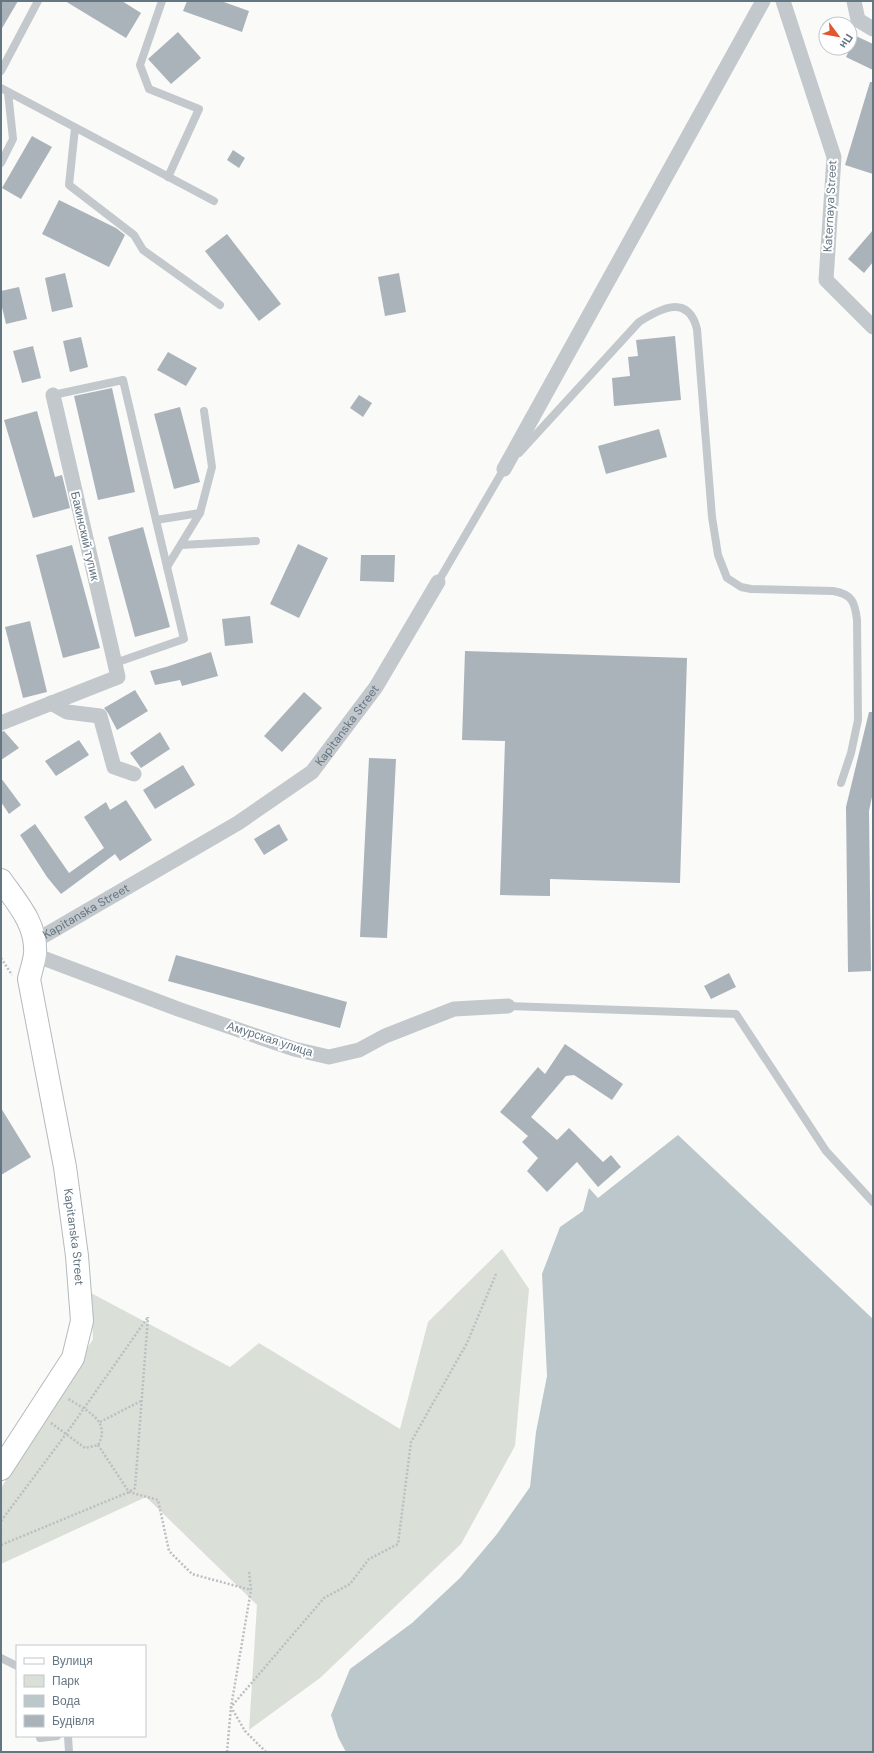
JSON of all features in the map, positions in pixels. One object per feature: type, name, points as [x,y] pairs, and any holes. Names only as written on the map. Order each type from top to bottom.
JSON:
[{"type":"main road","points":[[1,880],[30,921],[35,948]]},
{"type":"main road","name":"Kapitanska Street","points":[[1,1469],[74,1358],[82,1321],[77,1256],[65,1167],[29,979],[35,948]]},
{"type":"street","points":[[504,469],[763,1]]},
{"type":"street","name":"Katernaya Street","points":[[783,1],[834,157],[826,280],[873,327]]},
{"type":"street","points":[[854,1],[858,20],[873,29]]},
{"type":"street","name":"Бакинский тупик","points":[[53,395],[116,670]]},
{"type":"street","name":"Kapitanska Street","points":[[35,948],[238,823],[312,772],[376,687],[438,582]]},
{"type":"street","points":[[1,723],[51,703],[116,670]]},
{"type":"street","points":[[51,703],[67,712],[100,716],[114,767],[134,774]]},
{"type":"street","name":"Амурская улица","points":[[35,948],[178,1009],[288,1047],[329,1057],[359,1050],[385,1036],[454,1009],[508,1006]]},
{"type":"lane","points":[[1,71],[38,1]]},
{"type":"lane","points":[[162,1],[140,65],[149,89],[199,109],[168,177]]},
{"type":"lane","points":[[4,90],[214,201]]},
{"type":"lane","points":[[1,164],[13,139],[4,90]]},
{"type":"lane","points":[[75,128],[69,185],[134,235],[143,250],[220,305]]},
{"type":"lane","points":[[438,582],[504,469],[639,322],[653,313],[665,308],[678,307],[690,312],[696,329],[712,518],[718,555],[727,578],[742,587],[751,589],[842,592],[856,605],[858,720],[851,753],[841,782]]},
{"type":"lane","points":[[53,395],[122,380],[184,639],[116,670]]},
{"type":"lane","points":[[167,567],[200,513],[212,467],[204,411]]},
{"type":"lane","points":[[156,520],[200,513]]},
{"type":"lane","points":[[181,545],[256,541]]},
{"type":"lane","points":[[508,1006],[736,1014],[826,1151],[873,1202]]},
{"type":"lane","points":[[1,1658],[16,1666]]},
{"type":"lane","points":[[40,1738],[48,1737]]},
{"type":"lane","points":[[68,1737],[69,1752]]},
{"type":"path","points":[[231,1707],[324,1598],[350,1584],[369,1558],[398,1544],[411,1442],[467,1343],[496,1274]]},
{"type":"path","points":[[1,1521],[66,1434],[148,1317],[135,1488],[129,1492],[1,1545]]},
{"type":"path","points":[[100,1422],[142,1401]]},
{"type":"path","points":[[83,1409],[100,1422],[103,1429],[102,1437],[98,1445]]},
{"type":"path","points":[[66,1434],[85,1448],[98,1445]]},
{"type":"path","points":[[98,1445],[129,1492],[158,1500],[169,1551],[192,1574],[252,1590]]},
{"type":"path","points":[[227,1752],[231,1707],[252,1590],[249,1572]]},
{"type":"path","points":[[231,1707],[245,1731],[266,1752]]},
{"type":"green space","points":[[502,1249],[529,1289],[515,1446],[461,1544],[320,1678],[249,1730],[257,1605],[146,1497],[1,1564],[1,1488],[93,1339],[91,1293],[230,1367],[259,1343],[400,1429],[428,1322]]},
{"type":"water","points":[[678,1135],[873,1319],[873,1752],[346,1752],[338,1737],[331,1715],[350,1669],[412,1623],[460,1578],[497,1534],[530,1487],[536,1432],[547,1376],[542,1274],[560,1227],[583,1211],[589,1188],[598,1198]]},
{"type":"building","points":[[1,1],[18,1],[1,30]]},
{"type":"building","points":[[65,1],[122,1],[141,13],[126,38]]},
{"type":"building","points":[[187,1],[221,1],[249,11],[242,32],[183,11]]},
{"type":"building","points":[[178,32],[201,58],[171,84],[148,59]]},
{"type":"building","points":[[858,37],[873,44],[873,70],[846,57],[858,56]]},
{"type":"building","points":[[870,82],[873,82],[873,174],[845,165]]},
{"type":"building","points":[[32,136],[52,147],[21,199],[2,188]]},
{"type":"building","points":[[233,150],[245,158],[239,168],[227,160]]},
{"type":"building","points":[[59,200],[116,228],[125,235],[109,267],[42,234]]},
{"type":"building","points":[[873,230],[873,262],[864,273],[848,259]]},
{"type":"building","points":[[227,234],[281,304],[259,321],[205,251]]},
{"type":"building","points":[[65,273],[73,307],[52,312],[45,278]]},
{"type":"building","points":[[399,273],[406,312],[385,316],[378,277]]},
{"type":"building","points":[[19,287],[27,319],[6,324],[1,303],[1,291]]},
{"type":"building","points":[[675,336],[681,400],[614,406],[612,378],[630,376],[628,357],[638,356],[636,340]]},
{"type":"building","points":[[81,337],[88,367],[70,372],[63,341]]},
{"type":"building","points":[[33,346],[41,378],[22,383],[13,351]]},
{"type":"building","points":[[168,352],[197,368],[186,386],[157,370]]},
{"type":"building","points":[[112,388],[135,492],[98,500],[74,396]]},
{"type":"building","points":[[359,395],[372,403],[363,417],[350,408]]},
{"type":"building","points":[[180,407],[200,482],[174,489],[154,414]]},
{"type":"building","points":[[37,411],[55,477],[62,475],[70,508],[33,518],[4,420]]},
{"type":"building","points":[[659,429],[667,457],[606,474],[598,446]]},
{"type":"building","points":[[143,527],[170,627],[135,637],[108,537]]},
{"type":"building","points":[[298,544],[328,558],[299,618],[270,604]]},
{"type":"building","points":[[72,545],[100,648],[63,658],[36,555]]},
{"type":"building","points":[[361,555],[395,555],[394,582],[360,581]]},
{"type":"building","points":[[250,616],[253,643],[225,646],[222,619]]},
{"type":"building","points":[[30,621],[47,692],[23,698],[5,627]]},
{"type":"building","points":[[465,651],[687,658],[680,883],[550,879],[550,896],[500,895],[505,741],[462,740]]},
{"type":"building","points":[[211,652],[218,676],[182,686],[180,680],[155,685],[150,671]]},
{"type":"building","points":[[135,690],[148,711],[117,730],[104,708]]},
{"type":"building","points":[[304,692],[322,708],[282,752],[264,736]]},
{"type":"building","points":[[869,712],[873,712],[873,792],[869,811],[871,971],[848,972],[846,807]]},
{"type":"building","points":[[4,731],[19,748],[1,760],[1,732]]},
{"type":"building","points":[[160,732],[170,749],[141,768],[130,753]]},
{"type":"building","points":[[79,740],[89,755],[56,776],[45,761]]},
{"type":"building","points":[[369,758],[396,759],[387,938],[360,937]]},
{"type":"building","points":[[183,765],[195,785],[155,809],[143,790]]},
{"type":"building","points":[[1,778],[21,805],[9,814],[1,802]]},
{"type":"building","points":[[126,800],[152,840],[120,861],[115,854],[61,894],[47,877],[20,835],[35,824],[69,873],[104,848],[84,817],[106,802],[110,810]]},
{"type":"building","points":[[279,824],[288,840],[264,855],[254,839]]},
{"type":"building","points":[[176,955],[347,1002],[340,1028],[168,981]]},
{"type":"building","points":[[729,973],[736,987],[711,999],[704,986]]},
{"type":"building","points":[[565,1044],[623,1084],[612,1100],[574,1075],[566,1076],[531,1117],[557,1140],[569,1128],[603,1162],[611,1155],[621,1167],[598,1187],[577,1162],[547,1192],[527,1171],[538,1158],[522,1142],[528,1136],[500,1112],[538,1067],[545,1074]]},
{"type":"building","points":[[1,1108],[31,1157],[1,1175]]}]
